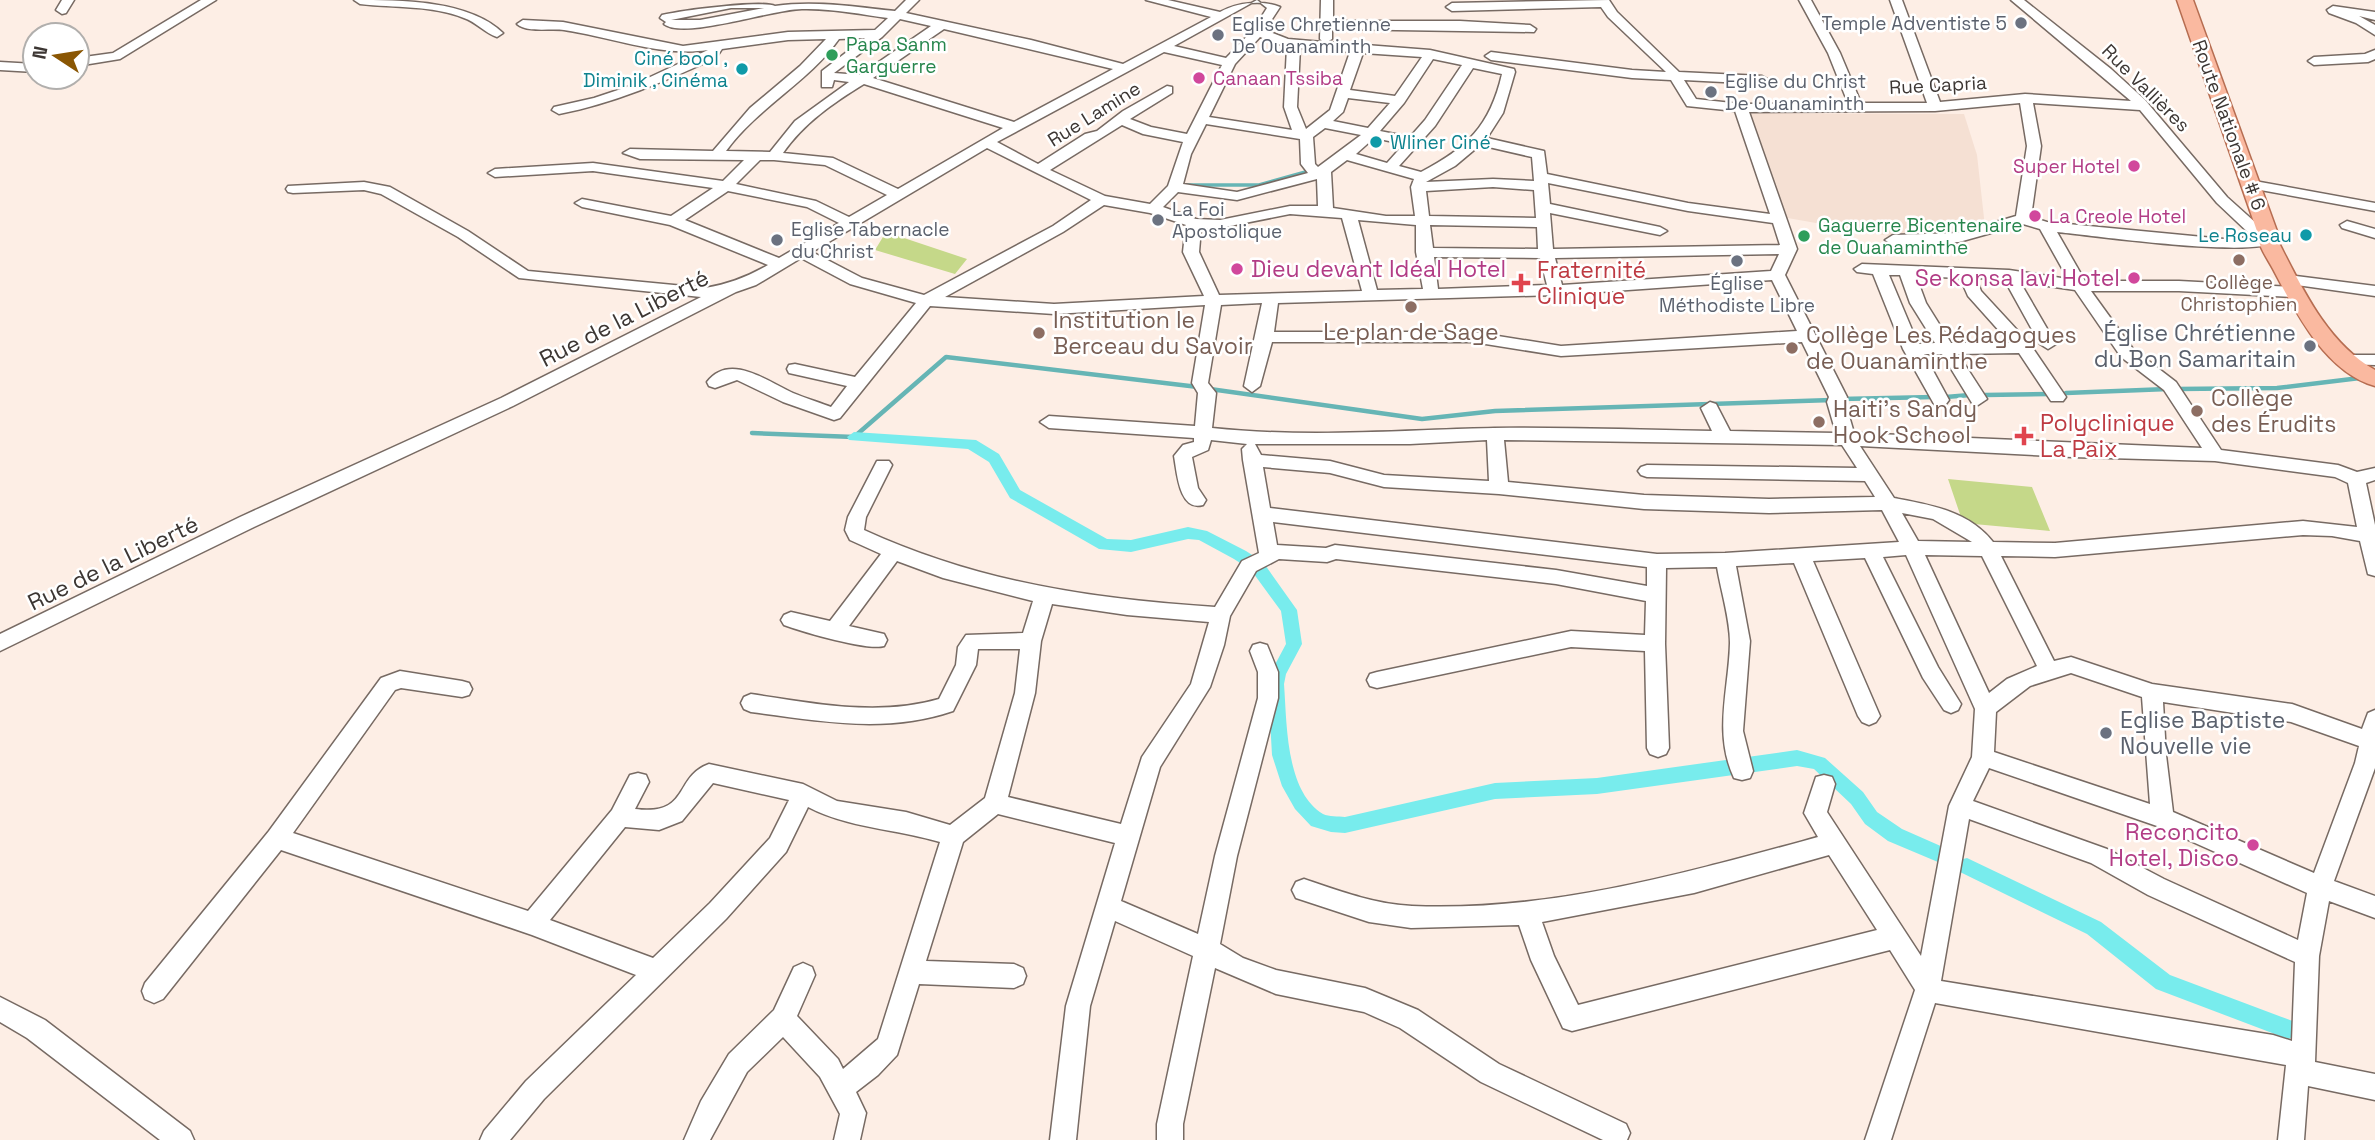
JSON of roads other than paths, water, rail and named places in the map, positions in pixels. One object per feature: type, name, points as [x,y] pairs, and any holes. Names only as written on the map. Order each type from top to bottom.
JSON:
[{"type":"main road","name":"Route Nationale # 6","points":[[2185,0],[2269,234],[2268,242],[2291,286],[2325,336],[2348,360],[2372,373]]},
{"type":"street","points":[[91,59],[126,51],[168,23],[210,0]]},
{"type":"street","points":[[360,0],[459,8],[485,20],[497,33]]},
{"type":"street","points":[[815,113],[825,96],[828,71],[878,34],[913,0]]},
{"type":"street","points":[[1152,0],[1223,16]]},
{"type":"street","name":"Rue de la Liberté","points":[[0,643],[247,522],[507,402],[730,289],[751,282],[799,251],[987,142],[1251,0]]},
{"type":"street","points":[[1153,209],[1177,180],[1192,139],[1229,63],[1258,32],[1273,7],[1263,0]]},
{"type":"street","points":[[1324,46],[1327,0]]},
{"type":"street","points":[[1805,0],[1834,53],[1856,107]]},
{"type":"street","points":[[1896,0],[1936,107]]},
{"type":"street","name":"Rue Vallières","points":[[2017,0],[2098,64],[2144,106],[2244,226],[2268,242]]},
{"type":"street","points":[[2319,0],[2333,10],[2360,20],[2375,31]]},
{"type":"street","points":[[785,7],[759,1],[719,1],[668,21],[700,24],[799,5],[898,15],[1127,69]]},
{"type":"street","points":[[1389,169],[1439,111],[1467,59],[1460,26],[1451,4],[1604,2],[1674,75]]},
{"type":"street","points":[[2333,10],[2375,16]]},
{"type":"street","points":[[523,24],[562,26],[683,50],[788,36],[878,34]]},
{"type":"street","points":[[774,156],[781,144],[815,113],[861,79],[903,54],[942,24]]},
{"type":"street","points":[[1327,25],[1530,29]]},
{"type":"street","points":[[1258,32],[1294,44],[1632,74],[1762,80]]},
{"type":"street","points":[[717,155],[755,110],[807,68],[836,34]]},
{"type":"street","points":[[1294,44],[1289,111],[1297,130],[1306,136],[1309,148],[1308,164],[1321,173],[1326,211]]},
{"type":"street","points":[[559,110],[589,105],[644,87],[712,54],[717,47]]},
{"type":"street","points":[[1165,48],[1229,63]]},
{"type":"street","points":[[1201,119],[1232,127],[1306,136],[1336,112],[1358,48]]},
{"type":"street","points":[[1177,180],[1237,196],[1321,173],[1347,156],[1387,119],[1430,54]]},
{"type":"street","points":[[2314,61],[2368,58],[2375,54]]},
{"type":"street","points":[[1420,182],[1448,165],[1478,140],[1502,105],[1509,72],[1467,59]]},
{"type":"street","points":[[0,66],[21,67]]},
{"type":"street","name":"Rue Capria","points":[[1674,75],[1692,103],[1741,108],[1936,107],[2025,98],[2144,106]]},
{"type":"street","points":[[829,76],[861,79],[1015,127]]},
{"type":"street","name":"Rue Lamine","points":[[1041,169],[1090,137],[1102,134],[1167,90]]},
{"type":"street","points":[[1343,93],[1399,100]]},
{"type":"street","points":[[2023,219],[2035,160],[2033,125],[2025,98]]},
{"type":"street","points":[[1741,108],[1788,249],[1777,275],[1837,400],[1847,439],[1888,503],[1912,548],[1986,709],[1983,757],[1960,806],[1928,988],[1878,1140]]},
{"type":"street","points":[[1120,120],[1148,131],[1192,139]]},
{"type":"street","points":[[1322,123],[1413,142]]},
{"type":"street","points":[[1478,140],[1539,154],[1546,254],[1556,290]]},
{"type":"street","points":[[987,142],[1101,201],[1153,209],[1194,223],[1220,224],[1290,210],[1422,221],[1544,223]]},
{"type":"street","points":[[630,153],[754,158],[774,156],[828,161],[897,194]]},
{"type":"street","points":[[1347,156],[1420,182],[1542,181],[1780,220]]},
{"type":"street","points":[[674,221],[726,186],[754,158]]},
{"type":"street","points":[[495,173],[593,167],[726,186],[811,204],[850,223]]},
{"type":"street","points":[[1420,182],[1424,252],[1431,293]]},
{"type":"street","points":[[2249,184],[2375,207]]},
{"type":"street","points":[[293,189],[364,186],[385,190],[463,234],[524,275],[705,293],[730,289]]},
{"type":"street","points":[[715,382],[731,374],[744,375],[831,415],[837,412],[861,384],[926,301],[1058,229],[1101,201]]},
{"type":"street","points":[[582,203],[674,221],[780,264]]},
{"type":"street","points":[[1543,206],[1660,231]]},
{"type":"street","points":[[1349,215],[1371,296]]},
{"type":"street","points":[[1893,240],[1959,237],[2023,219],[2046,226],[2224,244],[2268,242]]},
{"type":"street","points":[[1194,223],[1191,252],[1214,300],[1200,383],[1205,389],[1202,446],[1189,449],[1184,456],[1189,489],[1197,500]]},
{"type":"street","points":[[2347,225],[2375,234]]},
{"type":"street","points":[[2046,226],[2080,286],[2127,353],[2173,389],[2215,455]]},
{"type":"street","points":[[1424,252],[1546,254],[1788,249]]},
{"type":"street","points":[[799,251],[856,281],[926,301],[1054,309],[1214,300],[1556,290],[1777,275]]},
{"type":"street","points":[[1861,269],[2010,275],[2080,286],[2291,286],[2375,291]]},
{"type":"street","points":[[1880,269],[1892,306],[1911,349],[1941,400]]},
{"type":"street","points":[[1906,270],[1918,303],[1978,399]]},
{"type":"street","points":[[1966,272],[1974,293],[2024,348],[2057,397]]},
{"type":"street","points":[[2010,275],[2048,344]]},
{"type":"street","points":[[1252,386],[1265,337],[1271,299]]},
{"type":"street","points":[[1265,337],[1473,337],[1561,351],[1808,336]]},
{"type":"street","points":[[1911,349],[2024,348]]},
{"type":"street","points":[[795,369],[861,384]]},
{"type":"street","points":[[1710,408],[1725,439]]},
{"type":"street","points":[[1049,422],[1161,428],[1203,435],[1249,438],[1495,435],[1847,439],[2072,451],[2215,455],[2337,471],[2356,479],[2375,474]]},
{"type":"street","points":[[1495,435],[1499,488]]},
{"type":"street","points":[[1249,438],[1262,514],[1259,560]]},
{"type":"street","points":[[1683,439],[1695,471]]},
{"type":"street","points":[[1252,460],[1330,467],[1384,481],[1499,488],[1644,502],[1769,506],[1888,503],[1938,513],[1976,534],[1987,548],[2049,670]]},
{"type":"street","points":[[883,465],[857,517],[854,530],[857,535],[893,553],[961,577],[1045,594],[1141,611],[1220,615]]},
{"type":"street","points":[[1647,471],[1870,475]]},
{"type":"street","points":[[2356,479],[2373,553]]},
{"type":"street","points":[[1262,514],[1657,561],[1725,560],[1912,548],[2055,550],[2303,528],[2332,529],[2373,553]]},
{"type":"street","points":[[1335,552],[1339,523]]},
{"type":"street","points":[[1871,551],[1930,672],[1951,704]]},
{"type":"street","points":[[1063,1140],[1078,1006],[1150,764],[1200,687],[1214,645],[1220,615],[1259,560],[1277,552],[1327,555],[1335,552],[1556,577],[1656,594]]},
{"type":"street","points":[[834,632],[858,596],[893,553]]},
{"type":"street","points":[[1801,556],[1869,716]]},
{"type":"street","points":[[1725,560],[1740,641],[1732,731],[1740,768]]},
{"type":"street","points":[[1657,561],[1655,644],[1658,748]]},
{"type":"street","points":[[839,1088],[869,1066],[888,1046],[953,836],[995,804],[1025,693],[1031,641],[1045,594]]},
{"type":"street","points":[[791,620],[877,640]]},
{"type":"street","points":[[1377,680],[1571,639],[1655,644]]},
{"type":"street","points":[[751,703],[830,716],[924,713],[946,705],[965,665],[968,647],[973,641],[1031,641]]},
{"type":"street","points":[[1170,1140],[1170,1124],[1205,949],[1268,698],[1268,672],[1260,651]]},
{"type":"street","points":[[1986,709],[2003,691],[2024,677],[2071,664],[2152,692],[2292,713],[2373,730],[2366,763],[2320,887],[2307,957],[2300,1064],[2291,1140]]},
{"type":"street","points":[[154,991],[277,838],[388,684],[400,679],[462,689]]},
{"type":"street","points":[[2152,692],[2154,755],[2163,818]]},
{"type":"street","points":[[1983,757],[2163,818],[2320,887],[2375,907]]},
{"type":"street","points":[[620,817],[659,821],[676,815],[702,778],[709,773],[803,794],[834,810],[906,822],[953,836]]},
{"type":"street","points":[[532,924],[620,817],[638,782]]},
{"type":"street","points":[[1824,784],[1815,813],[1928,988],[1943,994],[2273,1048],[2300,1064],[2375,1087]]},
{"type":"street","points":[[493,1140],[535,1090],[718,911],[778,845],[803,794]]},
{"type":"street","points":[[995,804],[1128,836]]},
{"type":"street","points":[[1960,806],[2099,856],[2156,887],[2307,957]]},
{"type":"street","points":[[277,838],[532,924],[657,971]]},
{"type":"street","points":[[1304,890],[1369,911],[1411,917],[1527,914],[1693,882],[1835,843]]},
{"type":"street","points":[[1107,906],[1205,949],[1235,966],[1276,982],[1365,1000],[1409,1019],[1490,1073],[1623,1138]]},
{"type":"street","points":[[1527,914],[1543,960],[1572,1019],[1896,937]]},
{"type":"street","points":[[910,972],[1014,976]]},
{"type":"street","points":[[697,1140],[710,1110],[738,1063],[783,1019],[803,975]]},
{"type":"street","points":[[0,1009],[36,1029],[181,1140]]},
{"type":"street","points":[[783,1019],[829,1068],[853,1113],[847,1140]]},
{"type":"waterway","points":[[1186,185],[1259,185],[1309,171]]},
{"type":"waterway","points":[[752,433],[854,437],[946,357],[1198,387]]},
{"type":"waterway","points":[[2177,389],[2277,388],[2360,378]]},
{"type":"waterway","points":[[1210,389],[1422,419],[1495,411],[1832,400]]},
{"type":"waterway","points":[[2066,393],[2168,389]]},
{"type":"waterway","points":[[1985,395],[2049,394]]},
{"type":"waterway","points":[[1946,397],[1970,395]]},
{"type":"waterway","points":[[1841,399],[1934,397]]},
{"type":"waterway","points":[[854,437],[971,444],[994,458],[1015,494],[1104,545],[1131,546],[1188,533],[1202,535],[1257,566],[1289,610],[1294,644],[1278,674],[1276,684],[1281,755],[1291,786],[1301,803],[1317,820],[1345,825],[1495,791],[1597,786],[1797,758],[1819,763],[1857,798],[1871,818],[1895,835],[1945,857]]},
{"type":"waterway","points":[[1967,866],[2094,928],[2163,982],[2288,1029]]},
{"type":"place","name":"Temple Adventiste 5","points":[[2021,23]]},
{"type":"place","name":"Eglise Chretienne De Ouanaminth","points":[[1218,35]]},
{"type":"place","name":"Papa Sanm Garguerre","points":[[832,55]]},
{"type":"place","name":"Ciné bool , Diminik , Cinéma","points":[[742,69]]},
{"type":"place","name":"Canaan Tssiba","points":[[1199,78]]},
{"type":"place","name":"Eglise du Christ De Ouanaminth","points":[[1711,92]]},
{"type":"place","name":"Wliner Ciné","points":[[1376,142]]},
{"type":"place","name":"Super Hotel","points":[[2134,166]]},
{"type":"place","name":"La Creole Hotel","points":[[2035,216]]},
{"type":"place","name":"La Foi Apostolique","points":[[1158,220]]},
{"type":"place","name":"Le Roseau","points":[[2306,235]]},
{"type":"place","name":"Gaguerre Bicentenaire de Ouanaminthe","points":[[1804,236]]},
{"type":"place","name":"Eglise Tabernacle du Christ","points":[[777,240]]},
{"type":"place","name":"Collège Christophien","points":[[2239,260]]},
{"type":"place","name":"Église Méthodiste Libre","points":[[1737,261]]},
{"type":"place","name":"Dieu devant Idéal Hotel","points":[[1237,269]]},
{"type":"place","name":"Se konsa lavi Hotel","points":[[2134,278]]},
{"type":"place","name":"Fraternité Clinique","points":[[1521,283]]},
{"type":"place","name":"Le plan de Sage","points":[[1411,307]]},
{"type":"place","name":"Institution le Berceau du Savoir","points":[[1039,333]]},
{"type":"place","name":"Église Chrétienne du Bon Samaritain","points":[[2310,346]]},
{"type":"place","name":"Collège Les Pédagogues de Ouanaminthe","points":[[1792,348]]},
{"type":"place","name":"Collège des Érudits","points":[[2197,411]]},
{"type":"place","name":"Haiti's Sandy Hook School","points":[[1819,422]]},
{"type":"place","name":"Polyclinique La Paix","points":[[2024,436]]},
{"type":"place","name":"Eglise Baptiste Nouvelle vie","points":[[2106,733]]},
{"type":"place","name":"Reconcito Hotel, Disco","points":[[2253,845]]}]
